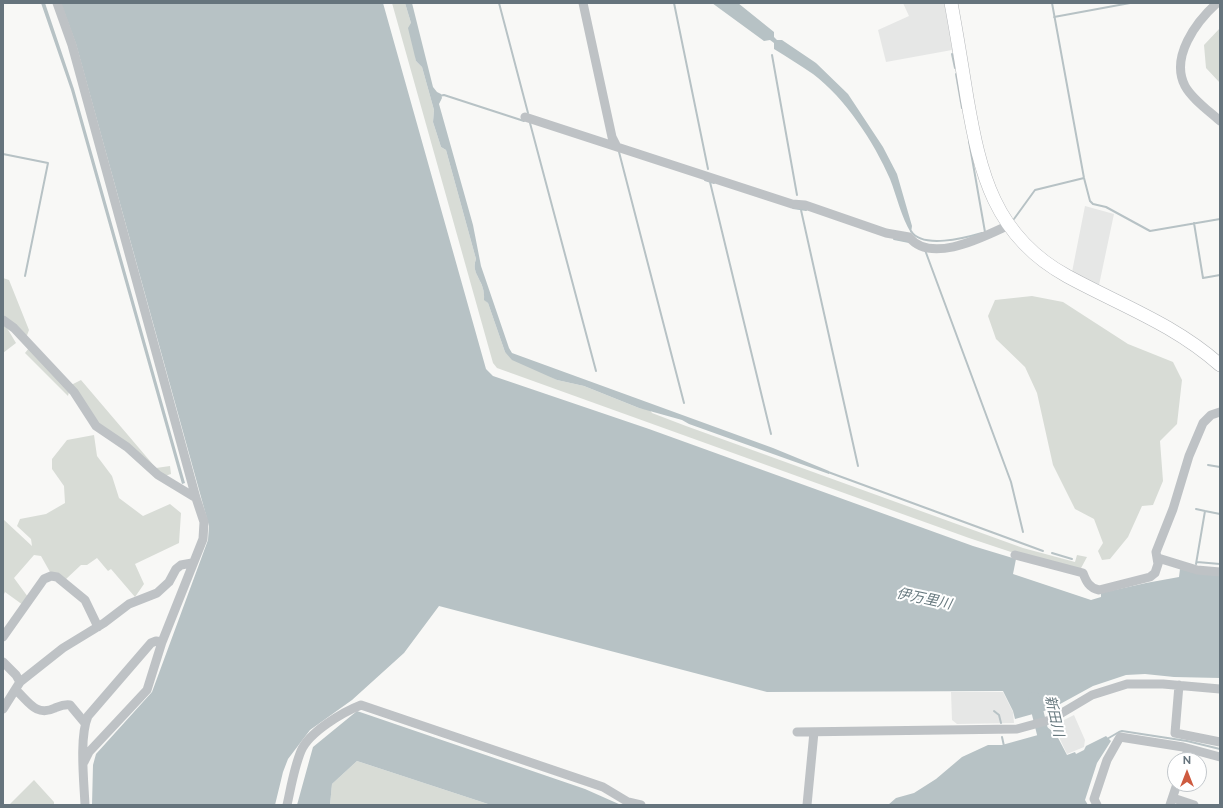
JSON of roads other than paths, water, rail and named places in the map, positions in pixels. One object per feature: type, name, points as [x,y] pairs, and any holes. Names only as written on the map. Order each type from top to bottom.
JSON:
[{"type":"highway","points":[[951,3],[976,152],[987,186],[1009,225],[1032,250],[1048,264],[1066,275],[1171,328],[1199,347],[1220,365]]},
{"type":"street","points":[[57,3],[74,52],[196,498],[204,522],[204,531],[162,642],[147,690],[88,752],[84,762]]},
{"type":"street","points":[[583,3],[612,137],[616,146]]},
{"type":"street","points":[[1217,3],[1197,25],[1183,49],[1180,60],[1181,75],[1184,86],[1189,93],[1220,121]]},
{"type":"street","points":[[525,117],[792,204],[805,205],[886,233],[909,237],[913,241],[930,248],[953,247],[968,244],[1009,225]]},
{"type":"street","points":[[3,320],[14,328],[74,392],[96,426],[128,447],[158,475],[196,498]]},
{"type":"street","points":[[1015,555],[1083,573],[1092,588],[1099,590],[1150,577],[1155,573],[1158,558],[1156,552],[1173,509],[1189,456],[1203,424],[1211,415],[1220,412]]},
{"type":"street","points":[[1158,558],[1197,570],[1220,572]]},
{"type":"street","points":[[3,709],[9,697],[18,686],[63,648],[98,628],[129,604],[163,589],[176,570],[182,565],[192,563]]},
{"type":"street","points":[[3,637],[44,579],[51,576],[57,577],[85,600],[98,628]]},
{"type":"street","points":[[85,805],[83,750],[85,723],[88,716],[151,643],[156,641],[162,642]]},
{"type":"street","points":[[3,662],[16,675],[18,686],[37,710],[42,712],[64,704],[70,705],[85,723]]},
{"type":"street","points":[[797,732],[974,731],[1017,729],[1050,720],[1092,695],[1115,687],[1144,683],[1220,688]]},
{"type":"street","points":[[1180,685],[1175,733],[1220,742]]},
{"type":"street","points":[[287,805],[301,750],[313,734],[351,708],[361,705],[603,788],[628,802],[641,805]]},
{"type":"street","points":[[807,805],[814,732]]},
{"type":"street","points":[[1098,805],[1094,799],[1107,760],[1120,737],[1220,756]]},
{"type":"street","points":[[1174,792],[1171,802],[1194,805]]},
{"type":"water","points":[[41,3],[45,3],[74,89],[185,483],[182,484],[71,90]]},
{"type":"water","name":"伊万里川","points":[[61,3],[383,3],[486,369],[493,376],[649,429],[973,546],[1016,559],[1013,574],[1091,600],[1101,597],[1101,593],[1179,577],[1180,569],[1220,576],[1220,678],[1174,677],[1145,674],[1126,675],[1093,686],[1051,709],[1015,719],[1013,711],[1003,691],[767,692],[439,606],[404,653],[352,700],[310,730],[288,759],[283,772],[275,805],[92,805],[93,765],[96,754],[152,692],[208,540],[209,526],[76,44]]},
{"type":"water","points":[[405,3],[412,3],[433,87],[441,94],[442,98],[439,104],[473,225],[481,266],[512,353],[773,448],[829,471],[829,474],[689,424],[682,420],[639,408],[584,386],[557,380],[512,360],[505,352],[488,303],[484,300],[483,287],[476,274],[476,259],[446,150],[441,147],[433,122],[434,110],[422,67],[416,61],[408,28],[411,23]]},
{"type":"water","points":[[712,3],[738,3],[774,32],[774,37],[777,40],[782,40],[816,63],[848,94],[883,147],[897,174],[912,226],[911,233],[890,179],[876,150],[858,122],[836,95],[813,74],[774,49],[774,43],[770,40],[764,41]]},
{"type":"water","points":[[357,711],[585,789],[621,805],[491,805],[357,761],[332,784],[330,805],[297,805],[313,747]]},
{"type":"water","points":[[1047,727],[1056,734],[1067,755],[1075,752],[1076,754],[1084,750],[1086,746],[1106,736],[1111,741],[1097,763],[1085,800],[1088,805],[888,805],[896,798],[914,793],[936,779],[962,757],[988,745],[1002,745],[1038,735],[1037,732]]},
{"type":"waterway","points":[[499,3],[528,113]]},
{"type":"waterway","points":[[674,3],[708,169]]},
{"type":"waterway","points":[[1052,3],[1084,178],[1090,201],[1093,204],[1106,207],[1150,231],[1220,219]]},
{"type":"waterway","points":[[1054,17],[1130,3]]},
{"type":"waterway","points":[[952,54],[955,68]]},
{"type":"waterway","points":[[772,55],[797,195]]},
{"type":"waterway","points":[[956,74],[962,108]]},
{"type":"waterway","points":[[439,96],[444,95],[524,121]]},
{"type":"waterway","points":[[530,123],[596,371]]},
{"type":"waterway","points":[[969,141],[985,232]]},
{"type":"waterway","points":[[619,152],[684,403]]},
{"type":"waterway","points":[[3,154],[48,163],[25,276]]},
{"type":"waterway","points":[[1014,219],[1035,190],[1084,178]]},
{"type":"waterway","points":[[705,180],[714,183]]},
{"type":"waterway","points":[[710,182],[771,434]]},
{"type":"waterway","points":[[793,208],[806,210]]},
{"type":"waterway","points":[[801,210],[858,466]]},
{"type":"waterway","points":[[1194,223],[1203,278],[1220,275]]},
{"type":"waterway","points":[[911,231],[924,240],[934,241],[944,241],[982,233]]},
{"type":"waterway","points":[[894,239],[909,242]]},
{"type":"waterway","points":[[925,250],[1011,482],[1023,532]]},
{"type":"waterway","points":[[1208,465],[1220,467]]},
{"type":"waterway","points":[[828,472],[1043,551]]},
{"type":"waterway","points":[[1196,509],[1205,511]]},
{"type":"waterway","points":[[1196,564],[1205,511],[1220,514]]},
{"type":"waterway","points":[[1052,553],[1072,559]]},
{"type":"waterway","points":[[1197,562],[1220,564]]},
{"type":"waterway","name":"新田川","points":[[1034,698],[1046,746]]},
{"type":"waterway","points":[[994,711],[999,715],[1001,723]]},
{"type":"waterway","points":[[1107,739],[1122,731],[1187,741],[1220,749]]},
{"type":"waterway","points":[[1002,737],[1004,746]]}]
